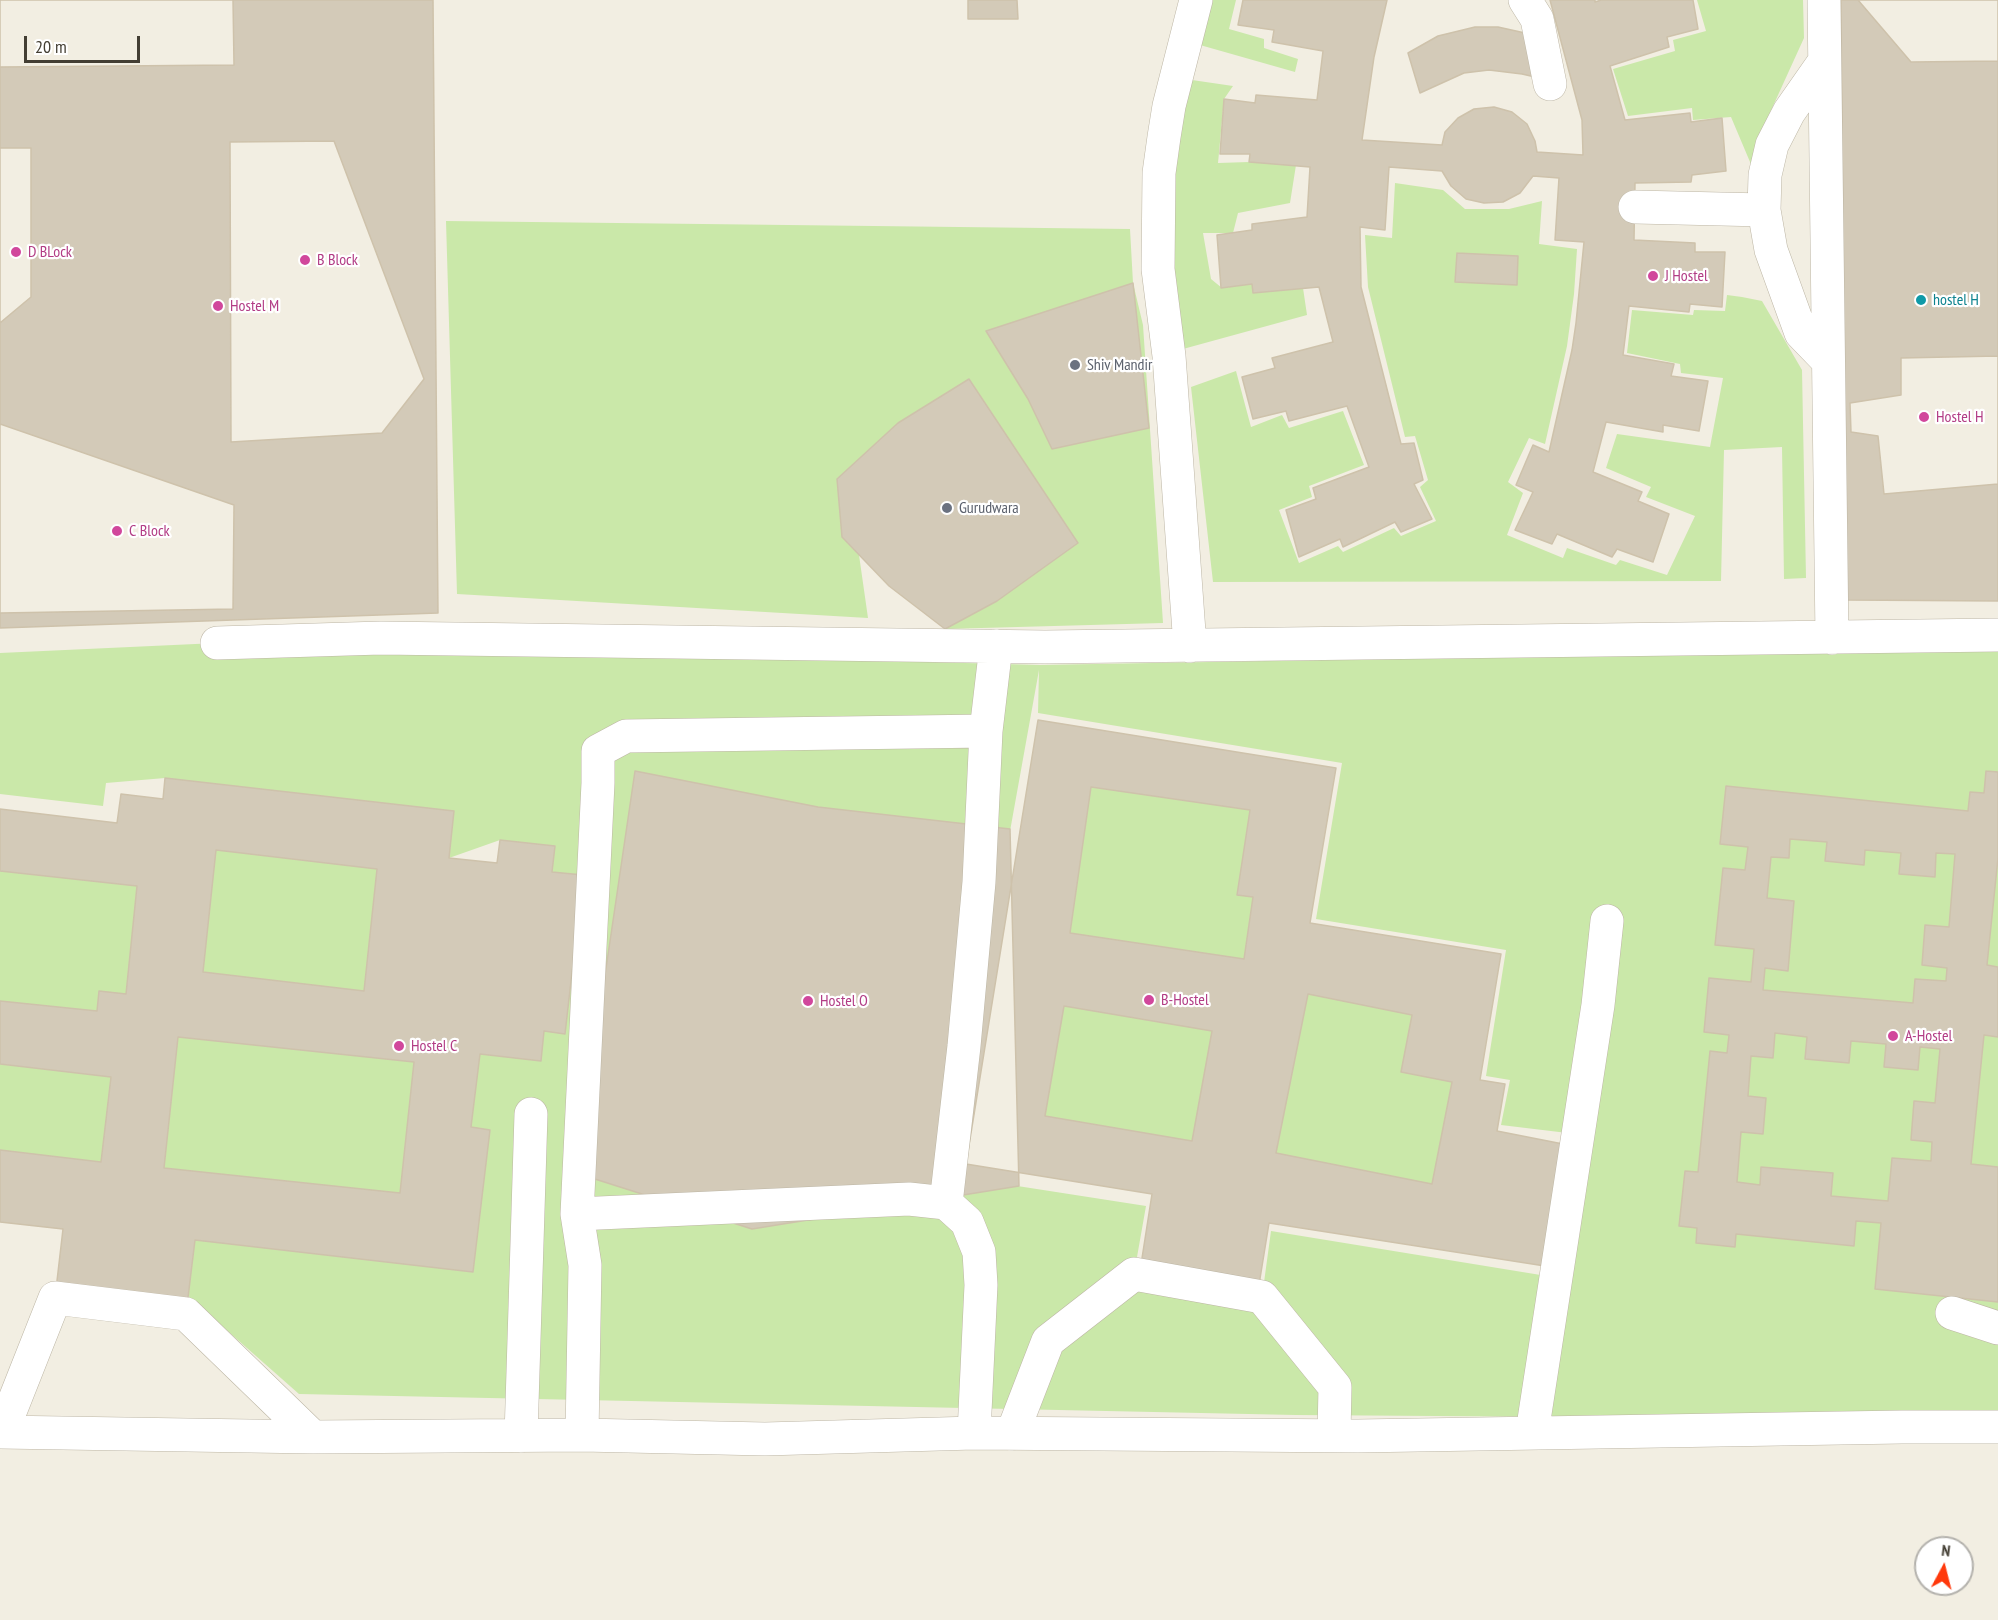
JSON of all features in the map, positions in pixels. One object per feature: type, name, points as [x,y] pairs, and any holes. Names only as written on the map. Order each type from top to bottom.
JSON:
[{"type":"street","points":[[1190,646],[1168,356],[1158,269],[1159,173],[1169,105],[1197,0]]},
{"type":"street","points":[[1525,0],[1537,20],[1550,84]]},
{"type":"street","points":[[1824,0],[1832,638]]},
{"type":"street","points":[[1824,62],[1789,112],[1772,145],[1765,175],[1764,210],[1771,250],[1801,333],[1828,361]]},
{"type":"street","points":[[1635,207],[1764,210]]},
{"type":"street","points":[[217,643],[393,638],[996,646],[1190,646],[1998,635]]},
{"type":"street","points":[[946,1203],[964,1046],[979,882],[986,731],[996,646]]},
{"type":"street","points":[[582,1435],[585,1265],[577,1214],[598,751],[626,736],[986,731]]},
{"type":"street","points":[[1532,1433],[1596,1017],[1607,921]]},
{"type":"street","points":[[521,1436],[531,1113]]},
{"type":"street","points":[[577,1214],[909,1198],[946,1203],[967,1222],[979,1251],[981,1285],[974,1434]]},
{"type":"street","points":[[1012,1434],[1048,1341],[1134,1274],[1262,1297],[1335,1387],[1334,1435]]},
{"type":"street","points":[[314,1437],[186,1314],[56,1298],[1,1432],[314,1437],[582,1435],[765,1439],[974,1434],[1334,1435],[1902,1426],[1998,1427]]},
{"type":"street","points":[[1952,1313],[1998,1328]]},
{"type":"green space","points":[[1211,0],[1236,0],[1229,29],[1264,39],[1264,48],[1298,59],[1295,72],[1200,45]]},
{"type":"green space","points":[[1697,0],[1803,0],[1804,38],[1763,128],[1753,169],[1731,117],[1693,120],[1692,108],[1628,116],[1613,69],[1675,51],[1673,40],[1706,31]]},
{"type":"green space","points":[[1192,80],[1233,86],[1224,99],[1218,163],[1296,165],[1290,203],[1238,213],[1233,233],[1203,233],[1211,279],[1222,288],[1252,284],[1303,288],[1307,315],[1183,349],[1159,173]]},
{"type":"green space","points":[[1395,183],[1443,190],[1465,209],[1509,209],[1542,201],[1539,244],[1577,249],[1567,346],[1545,444],[1529,438],[1508,482],[1523,493],[1507,535],[1563,558],[1567,548],[1616,565],[1620,560],[1667,575],[1695,516],[1646,497],[1651,487],[1606,468],[1617,434],[1710,447],[1723,378],[1681,373],[1680,364],[1627,353],[1632,310],[1693,315],[1694,310],[1725,311],[1727,295],[1742,297],[1762,301],[1802,370],[1806,578],[1784,579],[1782,447],[1724,450],[1721,581],[1213,582],[1191,387],[1236,371],[1251,427],[1282,415],[1289,428],[1343,411],[1364,465],[1309,486],[1312,497],[1279,510],[1299,563],[1338,546],[1343,552],[1394,528],[1401,536],[1436,521],[1420,487],[1428,480],[1415,436],[1405,437],[1368,287],[1365,235],[1392,238]]},
{"type":"green space","points":[[446,221],[1130,229],[1133,283],[1143,325],[1163,623],[945,629],[1078,543],[969,380],[837,479],[842,537],[859,555],[868,618],[457,594]]},
{"type":"green space","points":[[217,643],[1040,665],[1998,648],[1998,1424],[1718,1418],[1296,1415],[299,1394],[188,1296],[195,1240],[473,1272],[490,1130],[471,1127],[480,1054],[541,1061],[544,1031],[565,1034],[583,876],[552,872],[555,846],[500,840],[449,858],[454,811],[165,778],[106,783],[103,806],[0,794],[0,653]],"holes":[[[1039,670],[1038,713],[1342,763],[1316,919],[1506,950],[1486,1076],[1510,1080],[1501,1125],[1584,1135],[1559,1278],[1271,1231],[1262,1297],[1134,1274],[1146,1206],[966,1178],[951,1159]]]},
{"type":"green space","points":[[1091,787],[1250,810],[1238,895],[1253,897],[1244,959],[1070,933]]},
{"type":"green space","points":[[216,850],[377,869],[364,991],[203,972]]},
{"type":"green space","points":[[0,871],[137,886],[126,994],[99,991],[97,1011],[0,1001]]},
{"type":"green space","points":[[1308,994],[1412,1015],[1401,1072],[1452,1082],[1432,1184],[1276,1153]]},
{"type":"green space","points":[[1064,1006],[1212,1031],[1192,1141],[1045,1116]]},
{"type":"green space","points":[[178,1037],[414,1062],[400,1193],[164,1168]]},
{"type":"green space","points":[[0,1064],[111,1077],[101,1162],[0,1150]]},
{"type":"building","points":[[0,0],[233,0],[234,65],[0,67]]},
{"type":"building","name":"Hostel M","points":[[0,0],[433,0],[438,613],[0,628]]},
{"type":"building","points":[[968,0],[1017,0],[1018,19],[968,19]]},
{"type":"building","name":"J Hostel","points":[[1243,0],[1387,0],[1374,57],[1362,140],[1442,145],[1445,132],[1458,118],[1474,109],[1494,107],[1512,112],[1527,124],[1535,141],[1537,152],[1583,155],[1582,120],[1550,0],[1595,0],[1595,2],[1601,0],[1693,0],[1698,29],[1667,37],[1669,47],[1610,66],[1625,120],[1690,113],[1691,122],[1722,118],[1726,171],[1692,175],[1691,182],[1635,183],[1634,240],[1695,243],[1695,252],[1725,252],[1722,307],[1690,304],[1689,312],[1629,306],[1623,355],[1674,364],[1671,376],[1708,381],[1699,431],[1663,425],[1663,432],[1606,422],[1593,472],[1642,492],[1638,501],[1669,514],[1653,562],[1617,549],[1612,557],[1557,534],[1552,544],[1515,530],[1533,492],[1516,485],[1533,445],[1549,452],[1576,323],[1584,242],[1555,240],[1559,178],[1533,176],[1520,193],[1503,202],[1484,203],[1466,199],[1451,186],[1442,171],[1389,167],[1385,230],[1360,227],[1361,287],[1401,444],[1414,443],[1423,480],[1414,484],[1432,519],[1401,532],[1395,522],[1343,547],[1340,539],[1299,557],[1286,510],[1316,499],[1313,488],[1369,467],[1347,406],[1289,421],[1286,411],[1253,419],[1242,377],[1275,368],[1272,358],[1333,342],[1319,287],[1253,293],[1252,284],[1221,288],[1217,235],[1252,230],[1252,224],[1307,217],[1310,167],[1249,162],[1250,154],[1220,154],[1224,99],[1255,103],[1256,95],[1317,100],[1323,51],[1272,42],[1274,30],[1238,25]]},
{"type":"building","name":"hostel H","points":[[1841,0],[1998,0],[1998,601],[1846,600]]},
{"type":"building","points":[[1858,0],[1998,0],[1998,61],[1911,62]]},
{"type":"building","points":[[1475,27],[1498,27],[1534,35],[1535,77],[1489,70],[1464,73],[1420,93],[1408,53],[1438,36]]},
{"type":"building","name":"B Block","points":[[334,141],[424,379],[382,433],[231,442],[230,142]]},
{"type":"building","name":"D BLock","points":[[0,148],[31,148],[31,297],[0,323]]},
{"type":"building","points":[[1457,253],[1518,256],[1517,285],[1455,282]]},
{"type":"building","name":"Shiv Mandir","points":[[1133,283],[1149,428],[1052,449],[1028,399],[986,331]]},
{"type":"building","name":"Hostel H","points":[[1998,356],[1998,484],[1884,494],[1878,436],[1851,432],[1850,403],[1901,395],[1901,358]]},
{"type":"building","name":"Gurudwara","points":[[969,379],[1078,543],[997,601],[945,629],[889,586],[842,537],[837,479],[898,423]]},
{"type":"building","name":"C Block","points":[[0,424],[234,505],[233,609],[0,613]]},
{"type":"building","name":"B-Hostel","points":[[1038,720],[1336,768],[1310,923],[1501,954],[1480,1080],[1505,1084],[1497,1131],[1563,1144],[1545,1266],[1269,1223],[1258,1291],[1140,1271],[1152,1194],[966,1164]],"holes":[[[1091,787],[1250,810],[1237,895],[1253,897],[1244,959],[1070,933]],[[1308,994],[1412,1015],[1401,1072],[1452,1082],[1432,1184],[1276,1153]],[[1064,1006],[1212,1031],[1192,1141],[1045,1116]]]},
{"type":"building","name":"Hostel O","points":[[635,771],[818,807],[1010,829],[1019,1186],[752,1229],[576,1173]]},
{"type":"building","name":"A-Hostel","points":[[1986,771],[1998,772],[1998,858],[1987,965],[1998,967],[1998,1037],[1984,1035],[1971,1164],[1998,1167],[1998,1302],[1875,1289],[1881,1223],[1856,1221],[1854,1246],[1736,1234],[1735,1247],[1696,1243],[1697,1228],[1679,1226],[1685,1171],[1698,1172],[1710,1051],[1727,1053],[1729,1035],[1704,1032],[1709,978],[1751,982],[1754,949],[1715,945],[1723,868],[1745,870],[1748,847],[1720,844],[1726,786],[1968,811],[1970,792],[1984,793]],"holes":[[[1790,839],[1827,842],[1825,861],[1864,865],[1865,850],[1901,853],[1899,874],[1935,877],[1936,853],[1955,854],[1949,927],[1925,925],[1922,965],[1947,968],[1946,981],[1915,979],[1913,1003],[1763,990],[1765,968],[1788,971],[1794,901],[1767,898],[1771,857],[1789,858]],[[1775,1033],[1807,1037],[1805,1059],[1849,1063],[1851,1041],[1886,1044],[1884,1067],[1918,1070],[1920,1047],[1940,1049],[1935,1103],[1914,1101],[1911,1140],[1932,1142],[1931,1161],[1892,1158],[1888,1201],[1831,1196],[1833,1173],[1761,1167],[1760,1185],[1737,1182],[1741,1132],[1763,1134],[1766,1098],[1748,1096],[1751,1056],[1773,1058]]]},
{"type":"building","name":"Hostel C","points":[[165,778],[454,811],[449,858],[497,863],[500,840],[555,846],[552,872],[583,875],[565,1034],[544,1031],[541,1061],[480,1054],[471,1127],[490,1130],[473,1272],[195,1240],[186,1314],[55,1298],[63,1229],[0,1222],[0,1150],[101,1162],[111,1077],[0,1064],[0,1001],[97,1011],[99,991],[126,994],[137,886],[0,871],[0,809],[117,823],[121,794],[163,799]],"holes":[[[216,850],[377,869],[364,991],[203,972]],[[178,1037],[414,1062],[400,1193],[164,1168]]]},
{"type":"place","name":"D BLock","points":[[16,252]]},
{"type":"place","name":"B Block","points":[[305,260]]},
{"type":"place","name":"J Hostel","points":[[1653,276]]},
{"type":"place","name":"hostel H","points":[[1921,300]]},
{"type":"place","name":"Hostel M","points":[[218,306]]},
{"type":"place","name":"Shiv Mandir","points":[[1075,365]]},
{"type":"place","name":"Hostel H","points":[[1924,417]]},
{"type":"place","name":"Gurudwara","points":[[947,508]]},
{"type":"place","name":"C Block","points":[[117,531]]},
{"type":"place","name":"B-Hostel","points":[[1149,1000]]},
{"type":"place","name":"Hostel O","points":[[808,1001]]},
{"type":"place","name":"A-Hostel","points":[[1893,1036]]},
{"type":"place","name":"Hostel C","points":[[399,1046]]}]
